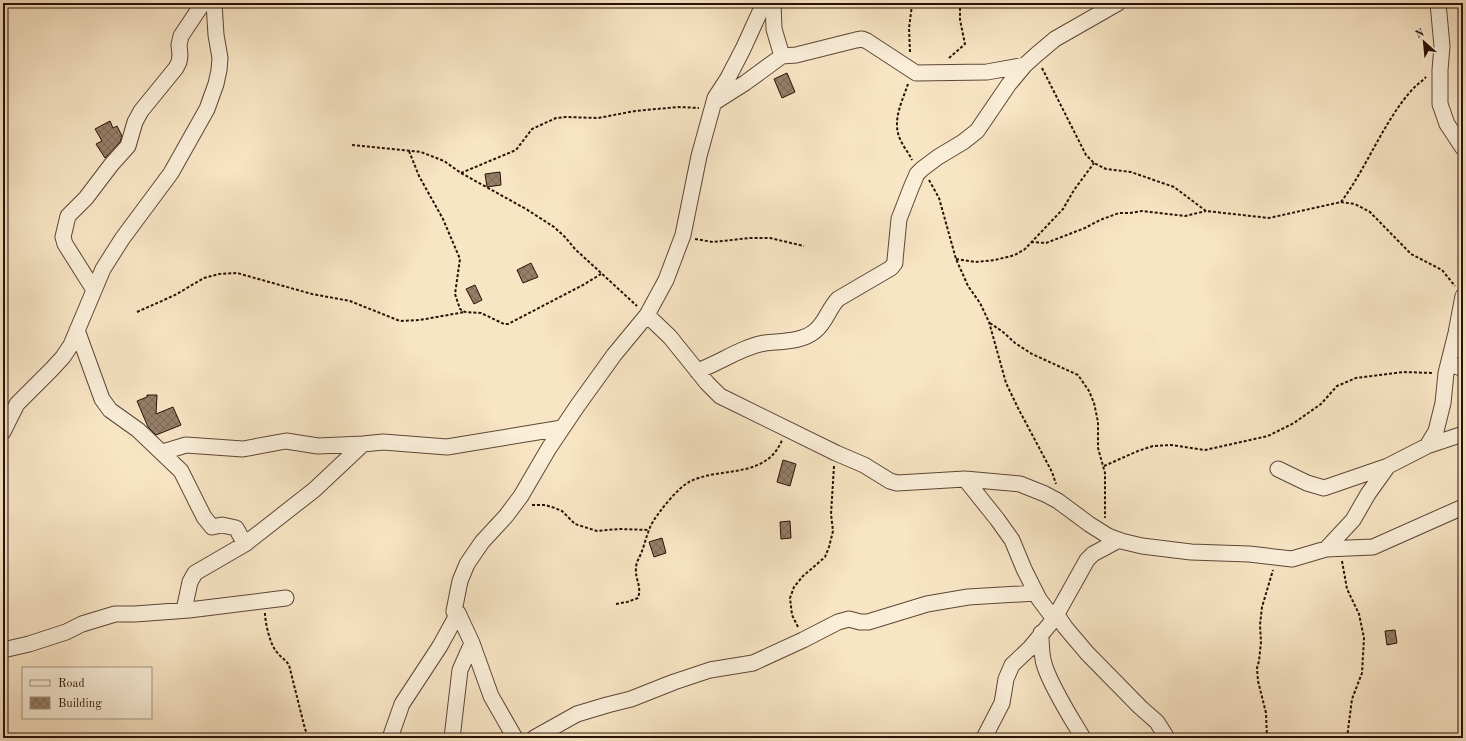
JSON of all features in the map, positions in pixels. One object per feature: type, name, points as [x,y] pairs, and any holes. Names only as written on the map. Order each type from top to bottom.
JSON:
[{"type":"street","points":[[94,290],[65,244],[63,237],[67,218],[86,198],[111,165],[128,146],[135,122],[141,111],[176,68],[179,62],[181,36],[203,3]]},
{"type":"street","points":[[3,432],[17,404],[63,357],[71,345],[110,256],[171,173],[208,108],[216,84],[220,58],[215,28],[214,3]]},
{"type":"street","points":[[515,738],[491,696],[472,643],[458,612],[454,611],[460,581],[467,564],[482,542],[510,511],[521,496],[562,428],[614,355],[647,315],[666,280],[683,235],[699,156],[713,106],[743,49],[764,3]]},
{"type":"street","points":[[773,3],[774,29],[782,56]]},
{"type":"street","points":[[697,371],[743,350],[762,344],[799,339],[815,332],[822,324],[838,298],[891,268],[895,263],[899,219],[910,188],[920,172],[938,157],[963,142],[977,131],[994,105],[1030,60],[1055,39],[1118,3]]},
{"type":"street","points":[[1438,3],[1442,46],[1440,64],[1440,104],[1447,124],[1463,148]]},
{"type":"street","points":[[713,106],[782,56],[796,55],[862,39],[916,73],[987,72],[1030,60]]},
{"type":"street","points":[[1427,446],[1436,431],[1443,403],[1447,368],[1463,296]]},
{"type":"street","points":[[647,315],[670,338],[720,396],[836,453],[864,464],[890,481],[897,483],[965,480],[1020,484],[1045,494],[1062,504],[1089,524],[1113,537],[1142,546],[1191,552],[1292,559],[1333,548],[1373,548],[1463,506]]},
{"type":"street","points":[[77,330],[102,399],[110,410],[138,430],[163,452],[181,471],[204,517],[212,527],[222,525],[236,528],[245,544]]},
{"type":"street","points":[[1447,368],[1463,369]]},
{"type":"street","points":[[163,452],[186,445],[243,449],[286,441],[318,446],[383,442],[447,446],[562,428]]},
{"type":"street","points":[[1278,469],[1307,483],[1324,488],[1388,466],[1427,446],[1463,434]]},
{"type":"street","points":[[184,610],[190,582],[195,573],[245,544],[314,490],[363,444]]},
{"type":"street","points":[[1333,548],[1388,466]]},
{"type":"street","points":[[965,480],[1012,540],[1036,593],[1087,653],[1140,707],[1157,722],[1166,738]]},
{"type":"street","points":[[984,738],[1002,703],[1006,679],[1012,665],[1030,648],[1055,617],[1087,560],[1113,537]]},
{"type":"street","points":[[534,738],[577,714],[631,700],[674,682],[710,670],[753,663],[838,622],[848,619],[868,622],[927,604],[954,599],[1036,593]]},
{"type":"street","points":[[3,650],[29,644],[66,632],[82,624],[115,614],[184,610],[286,598]]},
{"type":"street","points":[[390,738],[402,704],[440,646],[458,612]]},
{"type":"street","points":[[1041,633],[1041,650],[1044,666],[1050,680],[1083,738]]},
{"type":"street","points":[[452,738],[460,670],[472,643]]},
{"type":"path","points":[[911,3],[909,28],[912,71],[898,112],[896,123],[900,140],[920,172],[939,198],[956,259],[968,286],[980,303],[990,322],[1006,383],[1052,472],[1062,504]]},
{"type":"path","points":[[934,72],[965,44],[960,20],[960,8],[964,3]]},
{"type":"path","points":[[1030,60],[1086,154],[1094,163],[1106,169],[1131,172],[1174,187],[1206,211]]},
{"type":"path","points":[[1341,202],[1351,189],[1385,127],[1410,91],[1440,64]]},
{"type":"path","points":[[461,173],[516,150],[532,129],[556,118],[598,118],[635,111],[678,107],[713,106]]},
{"type":"path","points":[[352,145],[409,150],[420,152],[444,161],[461,173],[526,209],[554,227],[601,274],[647,315]]},
{"type":"path","points":[[409,150],[419,176],[443,219],[460,259],[455,294],[460,309],[465,312]]},
{"type":"path","points":[[956,259],[975,262],[995,260],[1015,255],[1026,249],[1063,209],[1074,190],[1094,163]]},
{"type":"path","points":[[1032,242],[1046,243],[1119,213],[1130,214],[1142,211],[1185,216],[1206,211],[1269,218],[1341,202],[1355,204],[1370,212],[1411,254],[1442,270],[1463,296]]},
{"type":"path","points":[[683,235],[713,242],[750,238],[770,238],[804,246]]},
{"type":"path","points":[[137,312],[175,295],[204,278],[219,274],[237,273],[312,294],[350,301],[400,321],[420,320],[465,312],[481,313],[504,324],[508,324],[583,286],[601,274]]},
{"type":"path","points":[[990,322],[1004,332],[1015,343],[1078,375],[1090,390],[1098,422],[1098,448],[1105,473],[1105,520],[1113,537]]},
{"type":"path","points":[[1104,466],[1153,446],[1171,445],[1206,450],[1268,436],[1294,423],[1321,404],[1337,386],[1356,378],[1447,368]]},
{"type":"path","points":[[616,604],[638,598],[640,588],[636,567],[649,530],[654,520],[665,506],[688,482],[707,476],[753,468],[764,462],[774,454],[781,443],[787,428]]},
{"type":"path","points":[[803,640],[792,615],[790,598],[794,587],[825,557],[829,547],[833,531],[831,514],[836,453]]},
{"type":"path","points":[[510,511],[519,507],[545,505],[562,511],[575,524],[597,531],[619,529],[649,530]]},
{"type":"path","points":[[1333,548],[1347,589],[1359,614],[1364,638],[1362,673],[1352,700],[1347,738]]},
{"type":"path","points":[[1267,738],[1266,713],[1258,681],[1257,668],[1261,642],[1260,625],[1262,607],[1276,557]]},
{"type":"path","points":[[265,601],[265,620],[277,653],[286,660],[289,666],[305,729],[309,738]]},
{"type":"building","points":[[787,73],[795,92],[782,98],[774,79]]},
{"type":"building","points":[[110,121],[113,128],[117,126],[122,136],[120,142],[105,158],[96,144],[102,141],[95,129]]},
{"type":"building","points":[[500,172],[501,185],[487,187],[485,174]]},
{"type":"building","points":[[531,263],[538,277],[523,283],[517,270]]},
{"type":"building","points":[[475,285],[482,300],[474,304],[466,289]]},
{"type":"building","points":[[147,395],[157,395],[156,414],[173,407],[181,425],[156,435],[148,427],[137,401],[147,397]]},
{"type":"building","points":[[783,460],[796,464],[790,486],[777,482]]},
{"type":"building","points":[[790,521],[791,538],[781,539],[780,522]]},
{"type":"building","points":[[662,538],[666,553],[654,557],[649,542]]},
{"type":"building","points":[[1395,630],[1397,643],[1387,645],[1385,631]]}]
